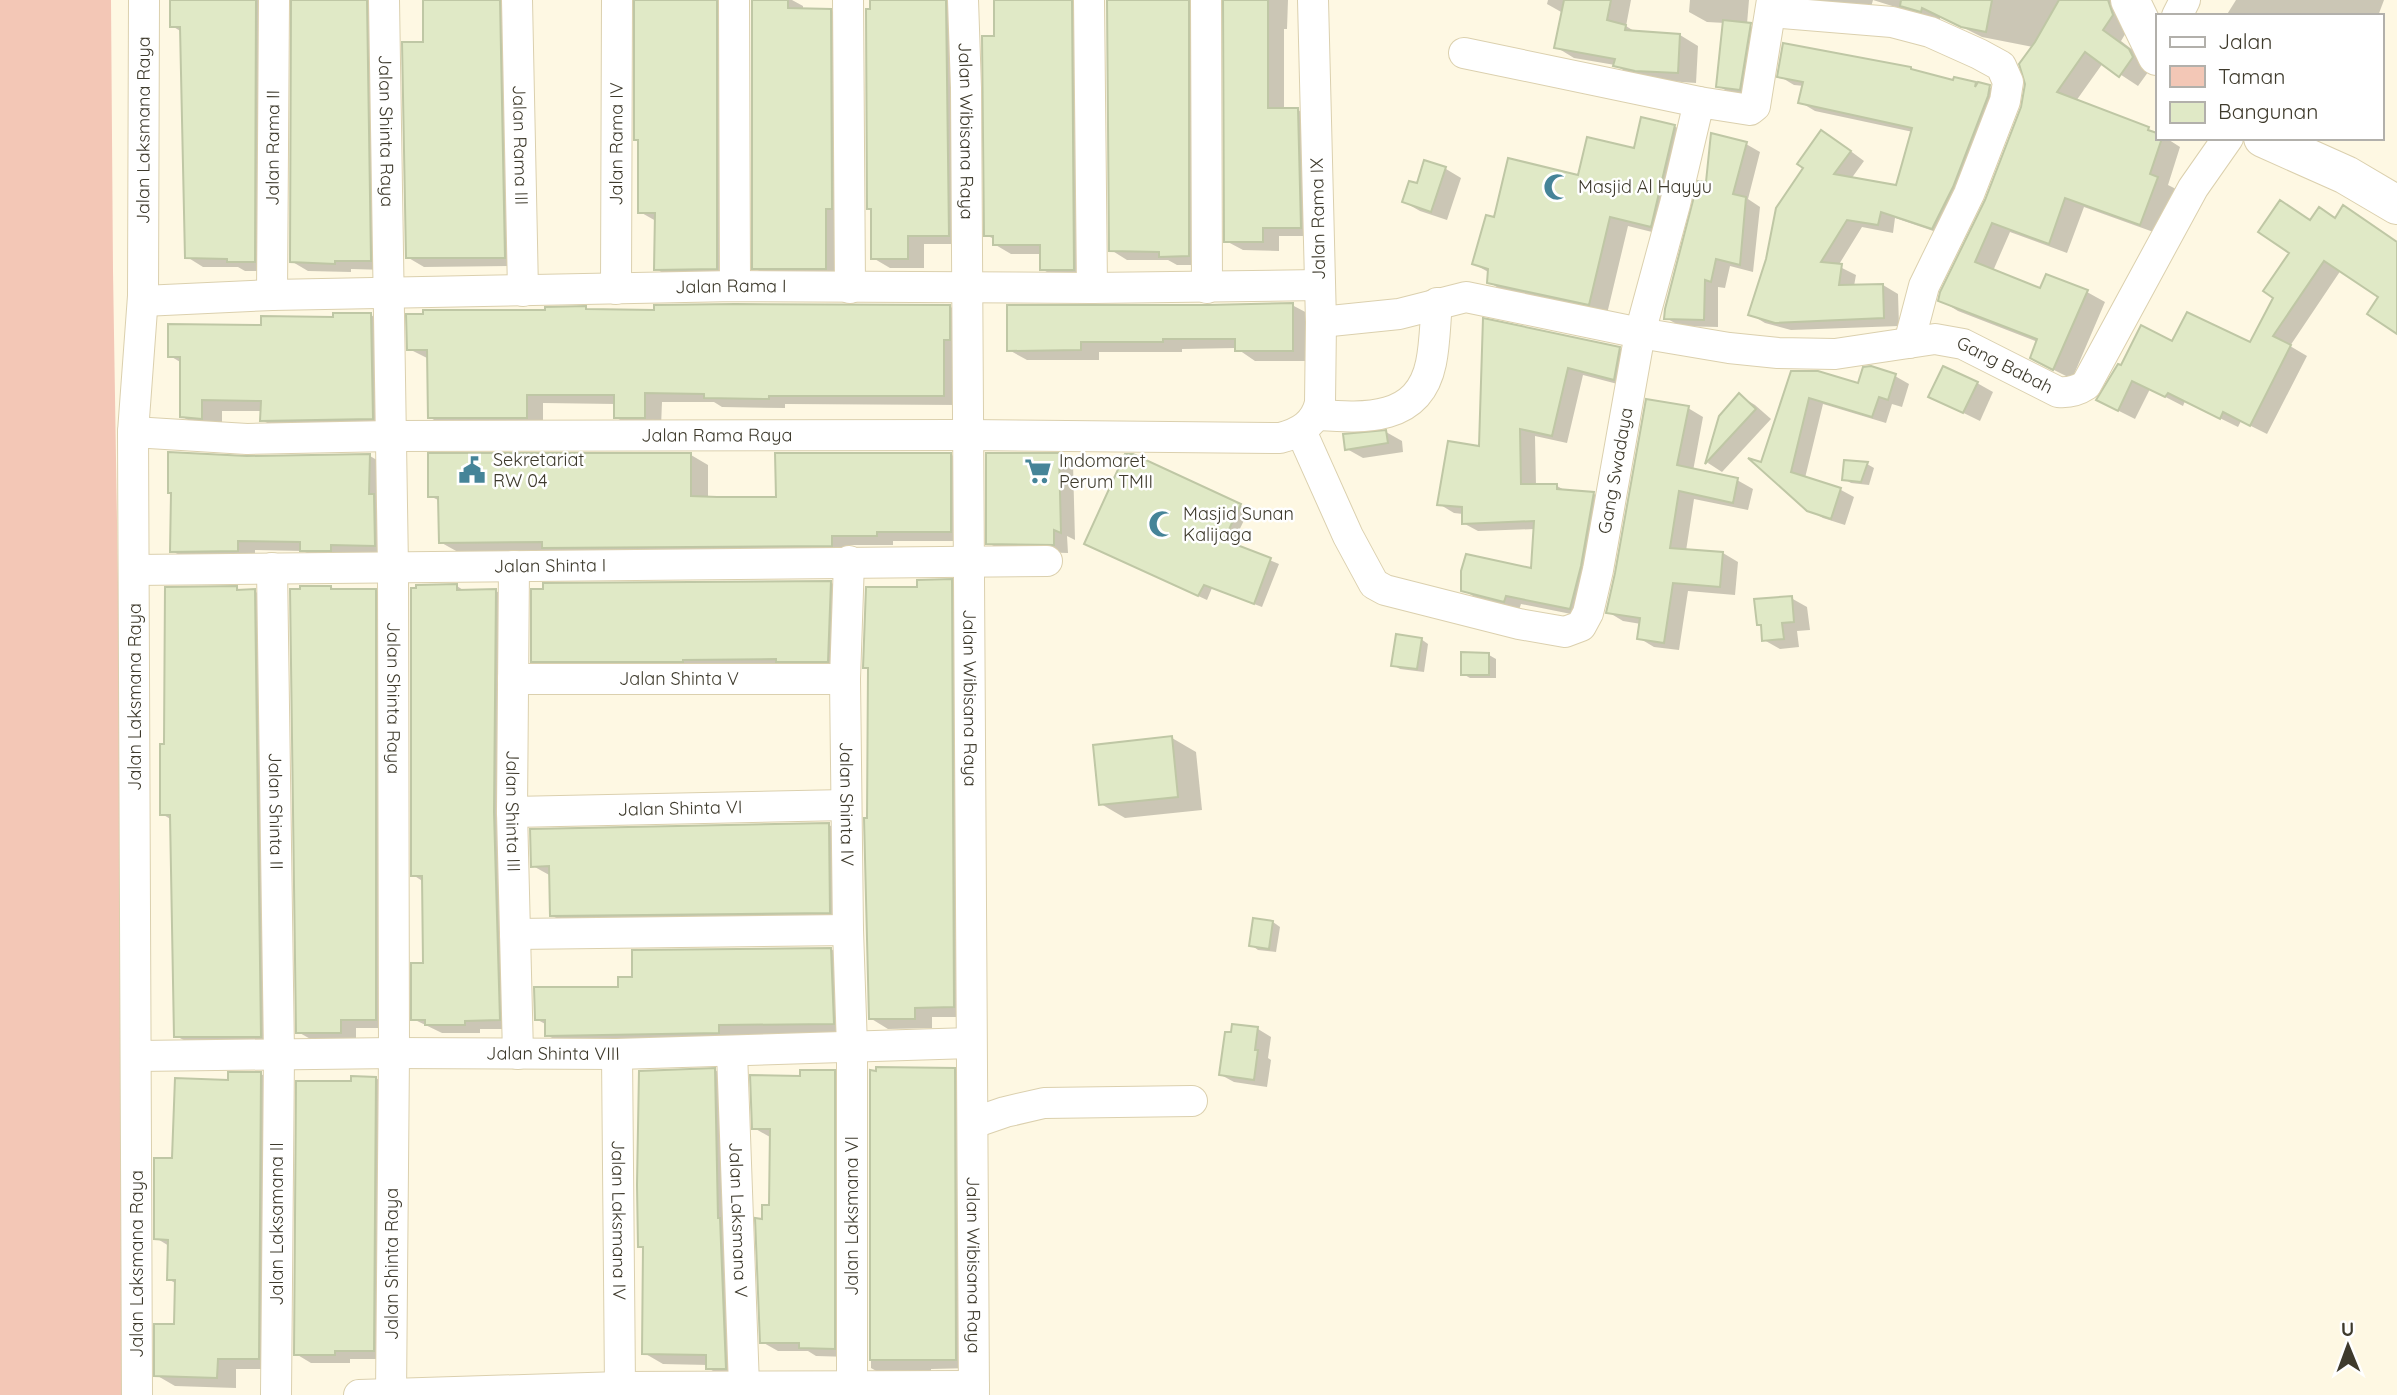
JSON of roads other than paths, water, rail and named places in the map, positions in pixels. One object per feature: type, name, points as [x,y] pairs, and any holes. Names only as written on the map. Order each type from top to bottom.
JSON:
[{"type":"main road","points":[[2130,0],[2156,54]]},
{"type":"main road","points":[[2267,140],[2346,175],[2397,205]]},
{"type":"street","name":"Jalan Laksmana Raya","points":[[136,1395],[133,432],[143,301],[144,0]]},
{"type":"street","name":"Jalan Rama II","points":[[272,295],[274,0]]},
{"type":"street","name":"Jalan Shinta Raya","points":[[384,0],[393,568],[394,1053],[391,1394]]},
{"type":"street","name":"Jalan Rama III","points":[[517,0],[523,291]]},
{"type":"street","name":"Jalan Rama IV","points":[[616,289],[617,0]]},
{"type":"street","points":[[734,0],[735,286]]},
{"type":"street","points":[[848,0],[850,288]]},
{"type":"street","name":"Jalan Wibisana Raya","points":[[963,0],[966,88],[974,1390]]},
{"type":"street","points":[[1089,0],[1092,288]]},
{"type":"street","points":[[1206,0],[1206,288]]},
{"type":"street","name":"Jalan Rama IX","points":[[1309,423],[1320,403],[1321,322],[1313,0]]},
{"type":"street","points":[[1464,53],[1699,102],[1750,110],[1755,106],[1772,6],[1892,22],[1930,33],[2001,66],[2008,82],[2005,102],[1969,194],[1924,286],[1909,343]]},
{"type":"street","name":"Gang Swadaya","points":[[1309,423],[1348,536],[1374,584],[1385,590],[1519,624],[1565,632],[1581,626],[1588,613],[1598,570],[1640,333],[1699,102]]},
{"type":"street","name":"Gang Babah","points":[[1321,322],[1399,314],[1466,296],[1640,333],[1778,353],[1835,354],[1935,340],[1963,344],[2065,393],[2085,385],[2193,188],[2227,140]]},
{"type":"street","name":"Jalan Rama I","points":[[143,301],[272,295],[735,286],[1206,288],[1320,285]]},
{"type":"street","name":"Jalan Rama Raya","points":[[133,432],[247,439],[391,436],[967,435],[1280,438],[1309,423],[1384,415],[1399,409],[1415,395],[1431,364],[1437,303]]},
{"type":"street","name":"Jalan Shinta IV","points":[[849,561],[845,679],[852,1047]]},
{"type":"street","name":"Jalan Shinta I","points":[[134,570],[1047,561]]},
{"type":"street","name":"Jalan Shinta III","points":[[514,566],[512,812],[518,1054]]},
{"type":"street","name":"Jalan Shinta II","points":[[272,568],[279,1054]]},
{"type":"street","name":"Jalan Shinta V","points":[[513,680],[845,679]]},
{"type":"street","name":"Jalan Shinta VI","points":[[512,812],[846,805]]},
{"type":"street","points":[[515,934],[848,930]]},
{"type":"street","name":"Jalan Shinta VIII","points":[[137,1056],[394,1053],[617,1055],[971,1043]]},
{"type":"street","name":"Jalan Laksmana VI","points":[[852,1047],[852,1386]]},
{"type":"street","name":"Jalan Laksmana V","points":[[732,1052],[744,1386]]},
{"type":"street","name":"Jalan Laksamana II","points":[[276,1395],[279,1054]]},
{"type":"street","name":"Jalan Laksmana IV","points":[[617,1055],[620,1387]]},
{"type":"street","points":[[973,1123],[1044,1103],[1192,1101]]},
{"type":"street","points":[[359,1395],[620,1387],[852,1386],[974,1390]]},
{"type":"place","name":"Masjid Al Hayyu","points":[[1557,187]]},
{"type":"place","name":"Sekretariat RW 04","points":[[472,470]]},
{"type":"place","name":"Indomaret Perum TMII","points":[[1038,471]]},
{"type":"place","name":"Masjid Sunan Kalijaga","points":[[1162,524]]}]
